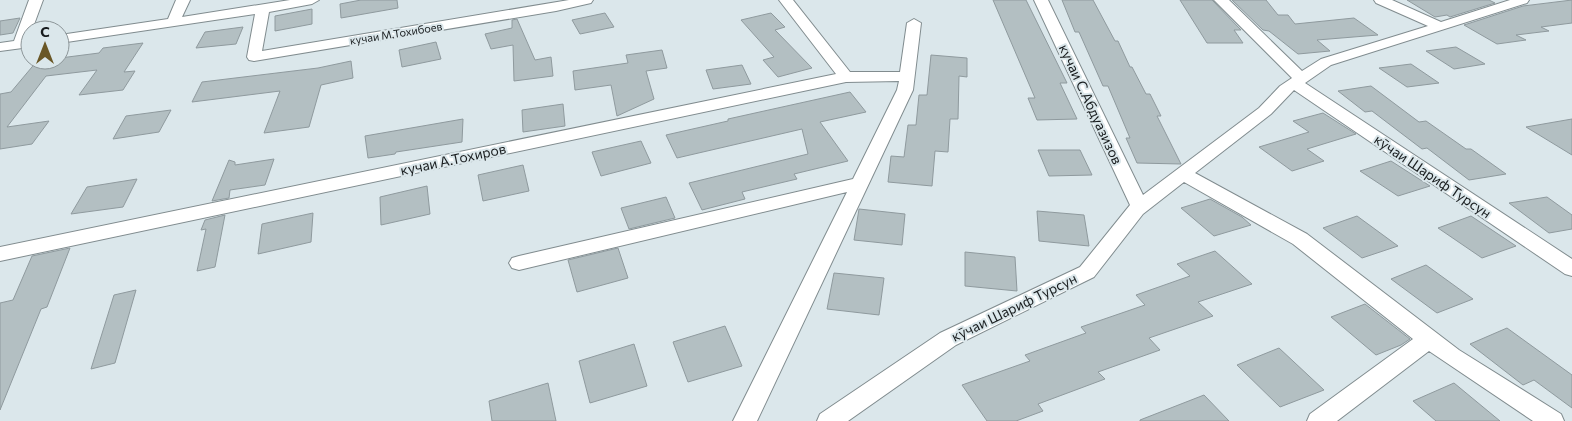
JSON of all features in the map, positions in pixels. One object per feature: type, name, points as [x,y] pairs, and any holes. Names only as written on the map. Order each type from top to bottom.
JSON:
[{"type":"street","points":[[0,58],[15,45],[36,0]]},
{"type":"street","points":[[173,22],[183,0]]},
{"type":"street","points":[[70,37],[264,10],[312,0]]},
{"type":"street","name":"кучаи М.Тохибоев","points":[[264,10],[254,57],[556,8],[586,0]]},
{"type":"street","points":[[786,0],[846,77]]},
{"type":"street","name":"кучаи С.Абдуазизов","points":[[1041,0],[1140,207]]},
{"type":"street","points":[[1221,0],[1298,81]]},
{"type":"street","points":[[1381,0],[1441,27]]},
{"type":"street","name":"кӯчаи Шариф Турсун","points":[[829,421],[948,338],[1087,272],[1140,207],[1265,111],[1286,89],[1326,62],[1522,0]]},
{"type":"street","points":[[745,421],[905,90],[914,23]]},
{"type":"street","name":"кучаи А.Тохиров","points":[[0,254],[846,77],[907,76]]},
{"type":"street","name":"кӯчаи Шариф Турсун","points":[[1298,81],[1572,268]]},
{"type":"street","points":[[1183,174],[1300,239],[1451,356],[1552,421]]},
{"type":"street","points":[[519,264],[860,183]]},
{"type":"street","points":[[1319,421],[1429,339]]},
{"type":"building","points":[[361,0],[397,0],[398,8],[341,18],[340,4]]},
{"type":"building","points":[[993,0],[1026,0],[1067,83],[1060,83],[1077,119],[1037,120],[1028,98],[1035,98]]},
{"type":"building","points":[[1062,0],[1093,0],[1115,41],[1118,41],[1130,67],[1132,67],[1146,94],[1150,94],[1161,116],[1157,116],[1181,164],[1137,163],[1126,138],[1130,138],[1108,86],[1103,86],[1079,32],[1075,32]]},
{"type":"building","points":[[1180,0],[1212,0],[1241,30],[1234,30],[1243,43],[1207,43]]},
{"type":"building","points":[[1232,0],[1266,0],[1278,15],[1288,15],[1295,24],[1354,18],[1378,35],[1317,40],[1330,51],[1298,54],[1269,31],[1263,30]]},
{"type":"building","points":[[1407,0],[1489,0],[1495,3],[1450,17],[1447,15],[1435,17]]},
{"type":"building","points":[[1572,0],[1572,23],[1541,27],[1549,31],[1516,35],[1526,40],[1497,44],[1464,25],[1523,6]]},
{"type":"building","points":[[312,9],[312,24],[275,31],[275,16]]},
{"type":"building","points":[[605,13],[614,27],[580,34],[572,20]]},
{"type":"building","points":[[771,13],[785,27],[775,30],[812,68],[778,77],[763,60],[774,57],[741,20]]},
{"type":"building","points":[[20,18],[13,33],[0,35],[0,21]]},
{"type":"building","points":[[517,19],[535,60],[551,57],[553,76],[514,81],[513,45],[491,49],[485,34],[512,28],[512,20]]},
{"type":"building","points":[[243,27],[236,44],[196,48],[205,32]]},
{"type":"building","points":[[436,42],[441,59],[402,67],[399,50]]},
{"type":"building","points":[[143,43],[124,72],[135,71],[123,90],[79,95],[97,70],[46,76],[7,127],[49,121],[32,144],[0,149],[0,94],[11,92],[29,70],[70,70],[70,57],[99,53],[103,48]]},
{"type":"building","points":[[1456,47],[1485,64],[1454,69],[1426,51]]},
{"type":"building","points":[[662,50],[667,68],[646,71],[654,99],[617,116],[611,85],[575,90],[573,71],[628,63],[626,55]]},
{"type":"building","points":[[931,55],[967,58],[967,77],[959,76],[958,119],[950,119],[948,152],[935,151],[932,186],[888,182],[891,156],[904,157],[908,125],[916,125],[919,95],[927,95]]},
{"type":"building","points":[[351,61],[353,78],[321,85],[309,127],[264,133],[280,91],[192,102],[202,82],[318,68]]},
{"type":"building","points":[[1411,64],[1439,83],[1407,87],[1379,68]]},
{"type":"building","points":[[742,65],[751,84],[713,89],[706,70]]},
{"type":"building","points":[[1371,86],[1419,122],[1426,121],[1466,149],[1471,149],[1506,174],[1469,180],[1427,148],[1422,149],[1372,111],[1365,112],[1338,91]]},
{"type":"building","points":[[850,92],[866,112],[820,122],[848,161],[794,174],[797,179],[742,192],[745,199],[702,210],[689,183],[808,154],[802,129],[677,158],[666,135]]},
{"type":"building","points":[[563,104],[565,126],[523,132],[522,110]]},
{"type":"building","points":[[171,110],[159,132],[113,139],[126,116]]},
{"type":"building","points":[[1323,113],[1356,134],[1307,149],[1324,161],[1292,171],[1259,147],[1309,132],[1293,121]]},
{"type":"building","points":[[463,119],[462,142],[368,158],[365,136]]},
{"type":"building","points":[[1572,119],[1572,155],[1526,127]]},
{"type":"building","points":[[641,141],[651,163],[601,176],[592,152]]},
{"type":"building","points":[[1038,150],[1080,150],[1092,175],[1049,176]]},
{"type":"building","points":[[274,159],[265,185],[230,190],[229,198],[212,201],[229,160],[235,162],[235,165]]},
{"type":"building","points":[[1391,161],[1430,186],[1398,196],[1360,171]]},
{"type":"building","points":[[523,165],[529,191],[483,201],[478,175]]},
{"type":"building","points":[[137,179],[123,207],[71,214],[87,187]]},
{"type":"building","points":[[427,186],[430,214],[381,225],[380,197]]},
{"type":"building","points":[[666,197],[675,218],[629,229],[621,208]]},
{"type":"building","points":[[1547,197],[1572,215],[1572,229],[1549,233],[1509,203]]},
{"type":"building","points":[[1210,199],[1242,217],[1251,225],[1214,236],[1181,208]]},
{"type":"building","points":[[859,209],[905,214],[902,245],[854,240]]},
{"type":"building","points":[[1037,211],[1084,215],[1089,246],[1039,241]]},
{"type":"building","points":[[313,213],[311,242],[258,254],[262,224]]},
{"type":"building","points":[[225,215],[215,267],[197,271],[206,229],[201,230],[205,220]]},
{"type":"building","points":[[1357,216],[1398,246],[1362,258],[1323,228]]},
{"type":"building","points":[[1471,216],[1516,246],[1482,258],[1438,228]]},
{"type":"building","points":[[70,248],[47,307],[41,309],[0,410],[0,303],[13,300],[32,256]]},
{"type":"building","points":[[618,248],[628,278],[577,292],[568,260]]},
{"type":"building","points":[[1215,251],[1252,284],[1198,302],[1213,316],[1149,338],[1160,350],[1098,372],[1105,379],[1038,404],[1043,411],[1016,421],[987,421],[962,385],[1030,361],[1025,355],[1086,333],[1081,327],[1145,305],[1136,295],[1190,276],[1177,264]]},
{"type":"building","points":[[965,252],[1015,257],[1017,291],[965,286]]},
{"type":"building","points":[[1426,265],[1473,299],[1437,313],[1391,279]]},
{"type":"building","points":[[834,273],[884,278],[879,315],[827,309]]},
{"type":"building","points":[[136,290],[115,363],[91,369],[114,295]]},
{"type":"building","points":[[1365,304],[1410,339],[1401,345],[1376,355],[1331,317]]},
{"type":"building","points":[[725,326],[742,366],[688,382],[673,342]]},
{"type":"building","points":[[1507,328],[1572,375],[1572,408],[1534,380],[1523,385],[1470,344]]},
{"type":"building","points":[[634,344],[647,386],[590,403],[579,361]]},
{"type":"building","points":[[1279,348],[1324,390],[1280,407],[1237,365]]},
{"type":"building","points":[[548,383],[556,421],[492,421],[489,401]]},
{"type":"building","points":[[1454,383],[1500,421],[1436,421],[1413,401]]},
{"type":"building","points":[[1204,395],[1229,421],[1140,421],[1140,420]]}]
